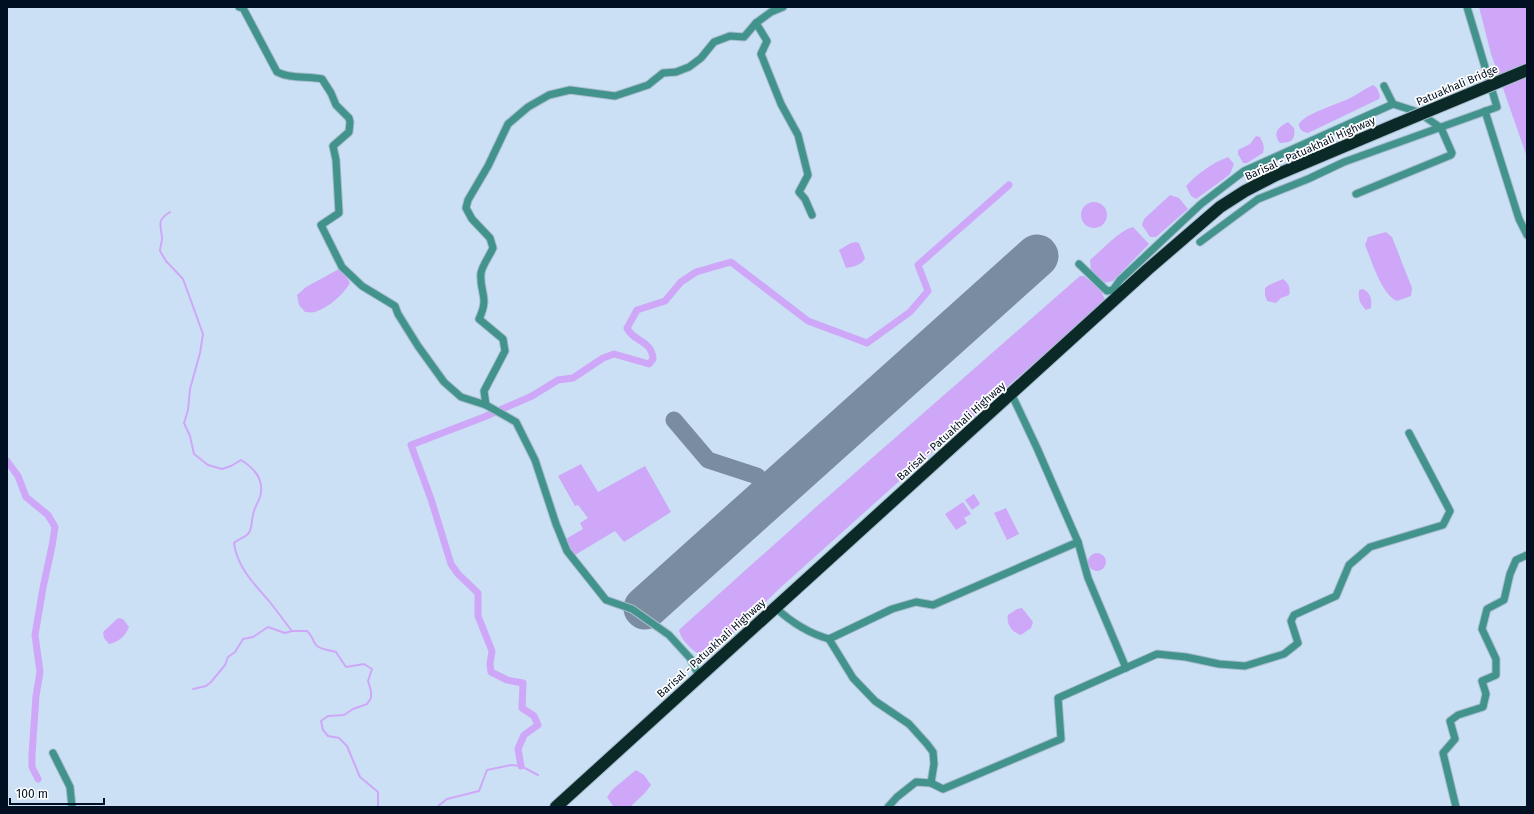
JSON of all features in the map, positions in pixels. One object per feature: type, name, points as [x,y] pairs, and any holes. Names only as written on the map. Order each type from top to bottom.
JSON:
[{"type":"highway","name":"Patuakhali Bridge","points":[[1398,124],[1527,70]]},
{"type":"highway","name":"Barisal - Patuakhali Highway","points":[[556,807],[1180,240],[1229,200],[1276,175],[1398,124]]},
{"type":"street","points":[[238,7],[243,8],[276,72],[286,76],[322,79],[331,93],[336,105],[349,118],[349,132],[333,146],[336,160],[340,213],[321,225],[342,267],[362,286],[395,306],[398,314],[418,346],[444,382],[461,397],[486,405],[516,422],[535,460],[556,524],[567,551],[606,600],[632,609],[669,635],[690,658],[699,676]]},
{"type":"street","points":[[486,405],[484,391],[505,351],[503,339],[479,319],[484,309],[485,297],[481,272],[493,248],[490,238],[472,219],[466,208],[468,200],[488,166],[508,124],[528,108],[549,95],[570,90],[615,96],[648,85],[663,73],[676,72],[689,66],[701,58],[714,42],[730,36],[744,37],[756,23],[771,12],[783,7]]},
{"type":"street","points":[[1200,242],[1258,199],[1308,180],[1344,162],[1497,107],[1467,7]]},
{"type":"street","points":[[756,23],[767,41],[761,54],[780,104],[798,135],[808,175],[799,192],[805,199],[812,215]]},
{"type":"street","points":[[1384,86],[1393,104]]},
{"type":"street","points":[[1080,264],[1108,291],[1113,290],[1120,280],[1201,204],[1244,171],[1393,104],[1418,112],[1441,128],[1452,152],[1451,155],[1356,194]]},
{"type":"street","points":[[1485,111],[1519,218],[1527,235]]},
{"type":"street","points":[[1011,393],[1078,542],[1088,578],[1126,668]]},
{"type":"street","points":[[888,807],[897,797],[916,782],[930,783],[943,789],[1061,739],[1058,698],[1157,654],[1186,656],[1219,664],[1245,666],[1284,654],[1298,643],[1291,621],[1294,615],[1336,596],[1350,565],[1370,547],[1443,525],[1450,511],[1409,433]]},
{"type":"street","points":[[828,640],[892,608],[916,602],[933,605],[1078,542]]},
{"type":"street","points":[[1456,807],[1443,753],[1455,738],[1450,721],[1458,716],[1483,707],[1486,694],[1482,681],[1496,675],[1496,659],[1482,629],[1487,609],[1504,600],[1510,574],[1516,560],[1527,555]]},
{"type":"street","points":[[776,608],[801,628],[828,640],[853,678],[875,701],[909,724],[927,744],[933,752],[934,764],[930,783]]},
{"type":"street","points":[[53,753],[70,787],[72,807]]},
{"type":"shaded area","points":[[1479,7],[1527,7],[1527,157],[1491,54]]},
{"type":"shaded area","points":[[1373,85],[1377,88],[1380,96],[1379,99],[1308,133],[1300,129],[1299,124],[1302,120],[1348,99]]},
{"type":"shaded area","points":[[1288,122],[1294,128],[1293,138],[1290,141],[1280,143],[1276,133],[1281,126]]},
{"type":"shaded area","points":[[1256,136],[1260,137],[1264,151],[1247,163],[1243,163],[1238,154],[1238,150],[1250,144]]},
{"type":"shaded area","points":[[1228,157],[1234,164],[1230,174],[1196,199],[1191,196],[1186,186],[1195,177],[1216,162]]},
{"type":"shaded area","points":[[1170,195],[1179,198],[1188,209],[1156,237],[1150,237],[1142,225],[1144,219]]},
{"type":"shaded area","points":[[1094,202],[1104,205],[1107,215],[1104,225],[1094,228],[1084,225],[1081,215],[1084,205]]},
{"type":"shaded area","points":[[1133,227],[1149,244],[1113,281],[1104,283],[1091,270],[1090,260],[1122,232]]},
{"type":"shaded area","points":[[1386,232],[1392,237],[1412,288],[1411,296],[1397,301],[1386,292],[1365,245],[1368,237]]},
{"type":"shaded area","points":[[851,243],[859,243],[865,258],[860,264],[846,268],[839,250]]},
{"type":"shaded area","points":[[339,269],[350,283],[347,288],[335,300],[320,310],[305,312],[299,305],[297,295],[306,287]]},
{"type":"shaded area","points":[[1080,276],[1084,276],[1101,290],[1105,300],[1102,304],[905,476],[780,588],[713,653],[704,657],[688,646],[680,634],[679,630],[681,628],[816,507]]},
{"type":"shaded area","points":[[1283,279],[1289,286],[1289,295],[1281,298],[1276,303],[1267,301],[1265,288]]},
{"type":"shaded area","points":[[1363,289],[1368,293],[1371,300],[1371,308],[1366,310],[1359,299],[1359,290]]},
{"type":"shaded area","points":[[581,464],[598,492],[645,466],[671,512],[624,542],[615,531],[575,555],[564,540],[583,529],[580,523],[588,518],[578,505],[575,506],[558,476]]},
{"type":"shaded area","points":[[974,494],[980,504],[972,510],[965,500]]},
{"type":"shaded area","points":[[963,502],[971,514],[964,518],[967,523],[956,530],[945,514]]},
{"type":"shaded area","points":[[1006,508],[1019,534],[1007,540],[994,513]]},
{"type":"shaded area","points":[[1097,553],[1103,556],[1106,562],[1103,568],[1097,571],[1091,568],[1088,562],[1091,556]]},
{"type":"shaded area","points":[[1022,608],[1033,622],[1031,628],[1021,635],[1010,628],[1008,615],[1017,609]]},
{"type":"shaded area","points":[[118,618],[123,619],[129,627],[121,638],[116,642],[109,644],[104,638],[103,632]]},
{"type":"shaded area","points":[[636,770],[644,775],[651,785],[630,807],[613,806],[607,797],[613,789]]},
{"type":"waterway","points":[[521,766],[518,749],[524,735],[538,725],[534,716],[522,708],[523,683],[507,680],[491,672],[490,664],[492,651],[478,616],[478,593],[458,574],[451,564],[431,499],[411,445],[484,417],[532,396],[558,380],[573,378],[603,358],[614,354],[649,364],[653,359],[649,348],[633,336],[627,328],[637,310],[665,301],[681,282],[696,272],[731,262],[808,321],[867,343],[910,312],[928,291],[918,265],[1009,185]]},
{"type":"waterway","points":[[170,212],[161,220],[160,223],[162,238],[160,251],[166,261],[183,279],[203,334],[200,353],[190,389],[188,410],[184,423],[190,436],[194,454],[208,465],[222,469],[241,460],[254,471],[260,480],[260,497],[254,510],[249,533],[234,543],[239,560],[247,575],[292,631],[307,631],[318,647],[336,652],[346,667],[364,664],[372,669],[368,681],[371,691],[371,698],[367,704],[353,709],[344,715],[328,716],[321,721],[323,730],[328,736],[339,738],[347,746],[360,777],[378,792],[378,807]]},
{"type":"waterway","points":[[7,461],[18,476],[26,497],[48,515],[55,527],[35,635],[40,672],[36,696],[32,767],[38,779]]},
{"type":"waterway","points":[[193,689],[206,686],[211,682],[225,665],[228,657],[235,652],[243,639],[253,637],[268,627],[285,633],[292,631]]},
{"type":"waterway","points":[[437,807],[447,799],[479,791],[487,770],[511,765],[521,766],[538,775]]},
{"type":"taxiway","points":[[674,420],[708,460],[757,476],[773,493]]},
{"type":"runway","points":[[645,608],[1037,256]]}]
